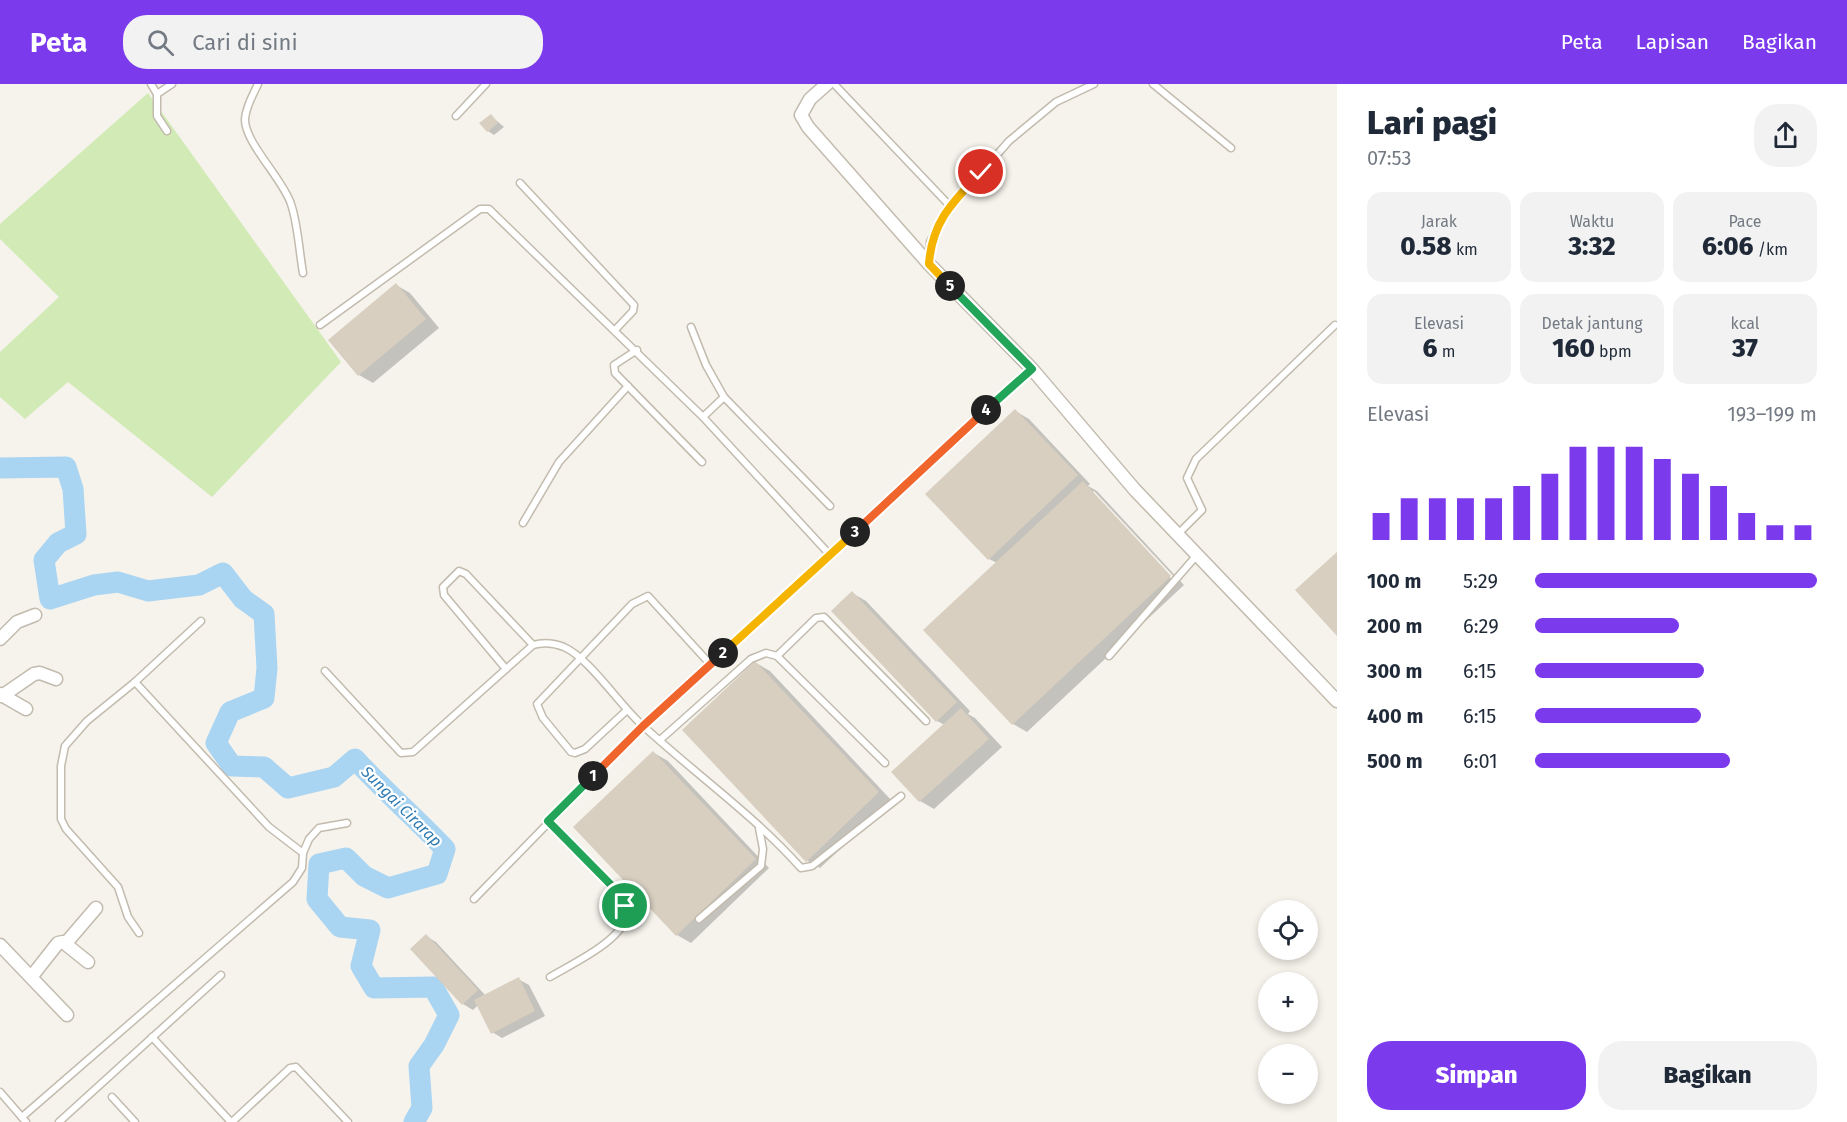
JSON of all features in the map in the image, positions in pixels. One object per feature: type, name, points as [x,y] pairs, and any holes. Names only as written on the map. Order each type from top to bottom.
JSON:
[{"type":"street","points":[[828,84],[803,107],[801,115],[807,127],[929,264],[1032,369],[1135,490],[1337,701]]},
{"type":"street","points":[[0,639],[17,622],[35,615]]},
{"type":"street","points":[[26,710],[1,695],[34,674],[40,673],[56,679]]},
{"type":"street","points":[[32,976],[58,944],[66,943],[96,908]]},
{"type":"street","points":[[66,943],[88,962]]},
{"type":"street","points":[[0,945],[67,1015]]},
{"type":"lane","points":[[151,84],[157,94],[157,116],[167,131]]},
{"type":"lane","points":[[157,94],[172,84]]},
{"type":"lane","points":[[258,84],[246,110],[245,122],[252,140],[285,187],[292,205],[303,273]]},
{"type":"lane","points":[[456,116],[486,84]]},
{"type":"lane","points":[[834,84],[950,206]]},
{"type":"lane","points":[[929,264],[930,242],[950,206],[1009,141],[1056,102],[1094,84]]},
{"type":"lane","points":[[1153,84],[1231,148]]},
{"type":"lane","points":[[520,183],[634,305],[633,311],[615,330]]},
{"type":"lane","points":[[320,326],[480,209],[489,209],[637,350],[703,417],[830,555]]},
{"type":"lane","points":[[1178,534],[1202,510],[1187,478],[1196,459],[1335,325]]},
{"type":"lane","points":[[691,327],[706,365],[723,397],[830,506]]},
{"type":"lane","points":[[637,350],[613,369],[702,462]]},
{"type":"lane","points":[[474,900],[548,821],[643,726],[1032,369]]},
{"type":"lane","points":[[524,523],[558,462],[628,386]]},
{"type":"lane","points":[[703,417],[723,397]]},
{"type":"lane","points":[[1109,656],[1198,555]]},
{"type":"lane","points":[[506,669],[444,595],[443,587],[451,576],[459,571],[466,574],[533,645]]},
{"type":"lane","points":[[627,710],[585,749],[575,753],[571,752],[539,713],[537,704],[632,604],[648,596],[710,664]]},
{"type":"lane","points":[[777,656],[816,618],[824,617],[926,721]]},
{"type":"lane","points":[[139,933],[128,917],[118,887],[66,829],[61,819],[61,766],[65,746],[87,721],[135,682],[201,621]]},
{"type":"lane","points":[[325,671],[401,753],[407,754],[413,752],[533,645],[542,642],[558,646],[579,658],[643,726],[759,828],[777,841],[801,868],[807,869],[901,796]]},
{"type":"lane","points":[[660,740],[751,659],[766,653],[777,656],[885,763]]},
{"type":"lane","points":[[135,682],[269,827],[303,853]]},
{"type":"lane","points":[[548,821],[619,893],[625,906],[625,920],[617,931],[596,949],[550,977]]},
{"type":"lane","points":[[0,1092],[24,1120],[293,882],[302,868],[303,853],[309,839],[319,828],[347,823]]},
{"type":"lane","points":[[699,919],[761,866],[763,849],[759,828]]},
{"type":"lane","points":[[59,1122],[221,975]]},
{"type":"lane","points":[[152,1037],[231,1122],[290,1068],[296,1067],[348,1122]]},
{"type":"lane","points":[[112,1097],[135,1122]]},
{"type":"green space","points":[[148,93],[341,362],[212,497],[68,382],[25,419],[0,397],[0,352],[59,297],[0,239],[0,224]]},
{"type":"building","points":[[491,114],[498,123],[487,132],[479,123]]},
{"type":"building","points":[[396,283],[426,319],[358,376],[328,340]]},
{"type":"building","points":[[1015,409],[1078,475],[988,560],[925,494]]},
{"type":"building","points":[[1083,481],[1171,576],[1012,725],[923,630]]},
{"type":"building","points":[[1337,552],[1337,636],[1295,590]]},
{"type":"building","points":[[852,591],[957,702],[936,722],[831,611]]},
{"type":"building","points":[[755,661],[879,792],[806,862],[682,730]]},
{"type":"building","points":[[961,708],[989,739],[919,802],[891,772]]},
{"type":"building","points":[[653,751],[756,859],[676,936],[573,827]]},
{"type":"building","points":[[426,934],[478,990],[462,1005],[410,949]]},
{"type":"building","points":[[519,977],[535,1011],[491,1034],[474,1000]]},
{"type":"waterway","name":"Sungai Cirarap","points":[[0,468],[66,467],[73,489],[76,534],[58,543],[44,560],[50,599],[94,585],[118,582],[148,591],[199,585],[223,573],[243,599],[264,614],[267,668],[264,698],[230,712],[216,743],[232,766],[264,767],[288,788],[334,777],[355,759],[445,849],[437,874],[388,888],[364,876],[346,858],[319,864],[317,899],[340,927],[370,930],[361,966],[374,988],[433,987],[449,1015],[434,1045],[419,1066],[422,1108],[414,1122]]},
{"type":"route","points":[[625,906],[619,893],[548,821],[653,716],[1032,369],[929,264],[930,242],[943,216],[981,172]]}]
